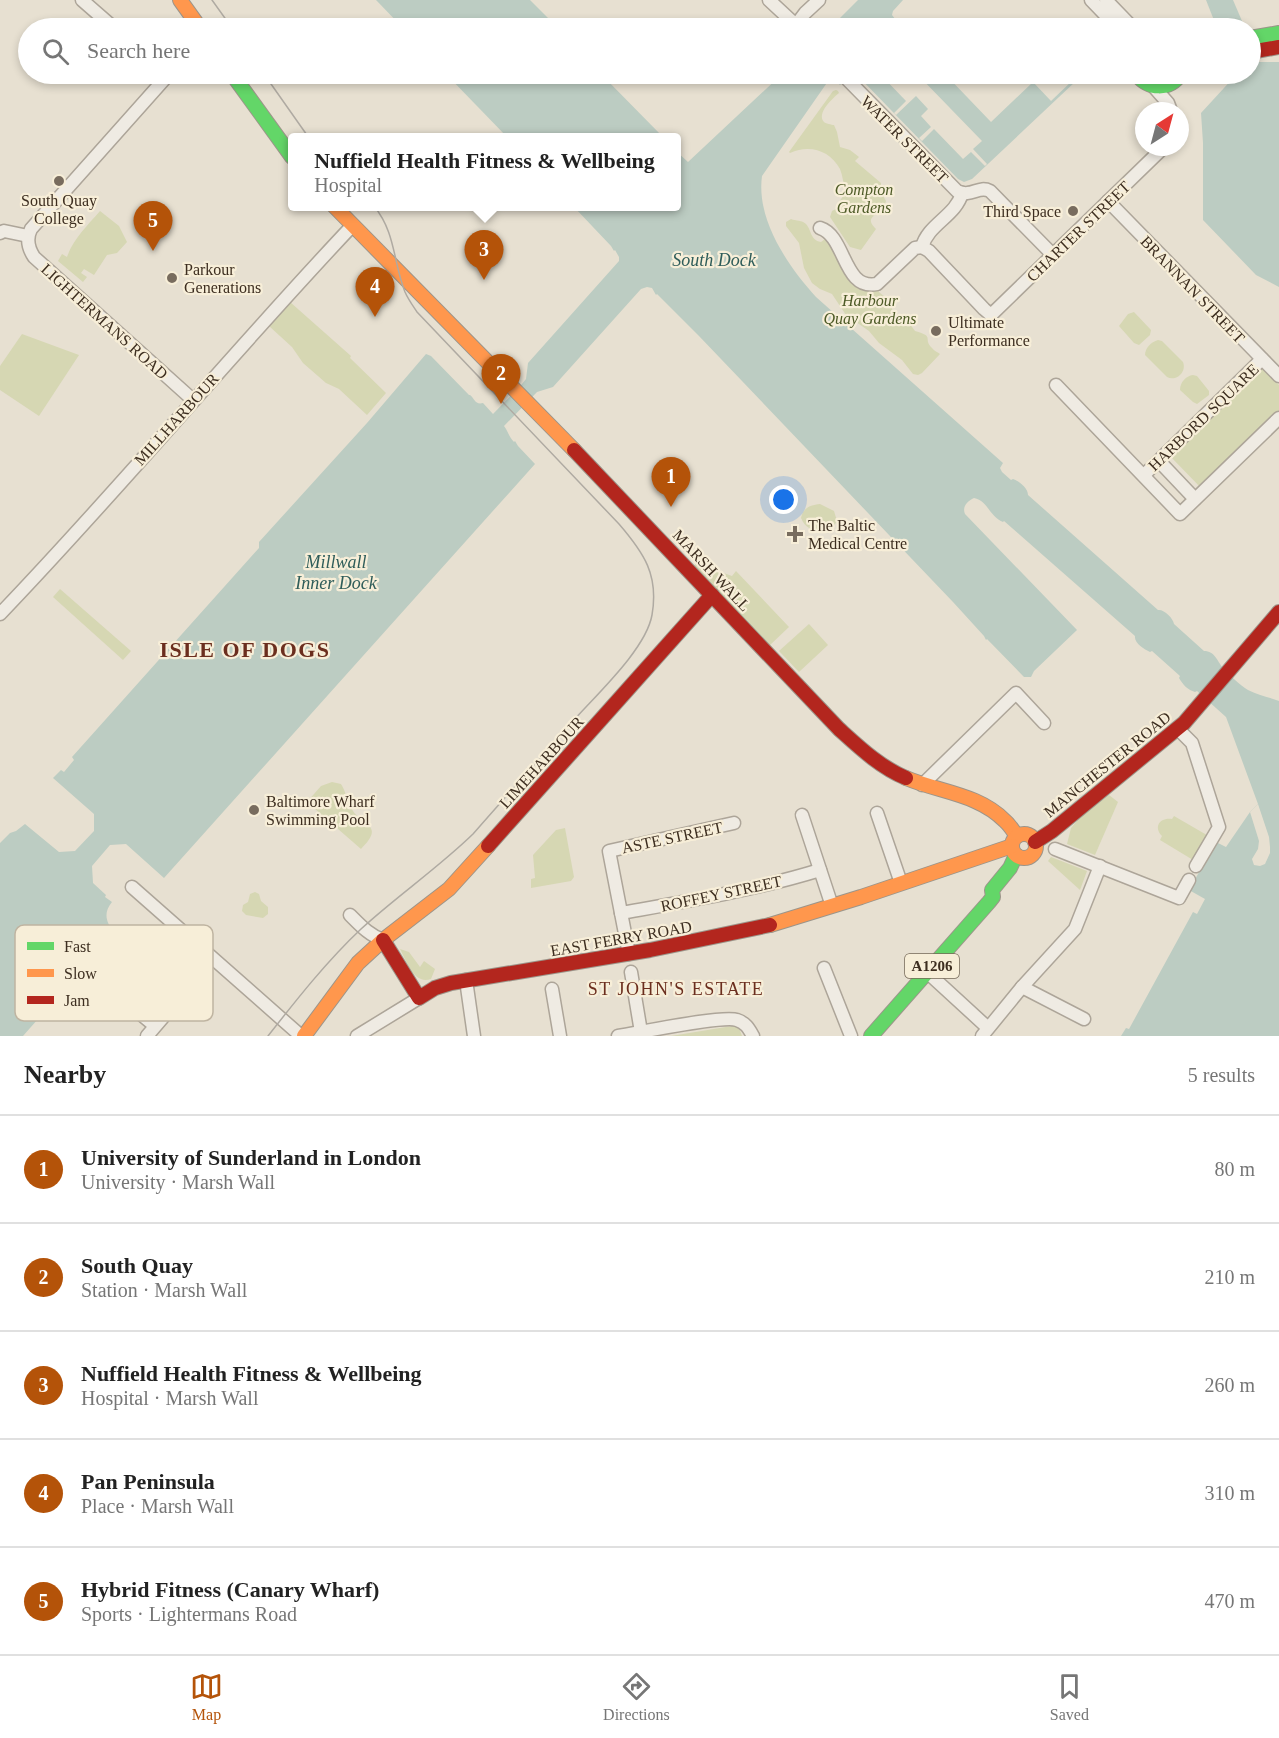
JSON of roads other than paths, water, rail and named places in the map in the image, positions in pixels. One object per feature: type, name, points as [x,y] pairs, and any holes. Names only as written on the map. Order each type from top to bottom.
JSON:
[{"type":"street","points":[[82,0],[103,18]]},
{"type":"street","points":[[180,0],[193,18]]},
{"type":"street","points":[[769,0],[788,18]]},
{"type":"street","points":[[802,18],[819,0]]},
{"type":"street","points":[[1091,0],[1108,18]]},
{"type":"street","points":[[1106,0],[1123,18]]},
{"type":"street","points":[[1265,42],[1279,33]]},
{"type":"street","points":[[0,233],[4,231],[28,236],[31,229],[160,84]]},
{"type":"street","points":[[239,84],[288,151]]},
{"type":"street","name":"WATER STREET","points":[[852,84],[953,187],[962,193],[972,194],[984,188],[990,191],[1053,255]]},
{"type":"street","points":[[1149,84],[1160,87],[1173,84]]},
{"type":"street","points":[[1153,86],[1167,102]]},
{"type":"street","name":"CHARTER STREET","points":[[922,247],[929,251],[991,315],[1155,156]]},
{"type":"street","points":[[820,228],[826,230],[836,240],[848,268],[855,276],[868,284],[877,284],[915,248],[922,247],[927,236],[958,205],[962,193]]},
{"type":"street","name":"BRANNAN STREET","points":[[1108,201],[1279,376]]},
{"type":"street","name":"MARSH WALL","points":[[338,211],[456,328],[823,712],[865,753],[896,774],[922,785],[982,803],[1010,825],[1018,849]]},
{"type":"street","name":"MILLHARBOUR","points":[[0,614],[285,296],[352,226]]},
{"type":"street","name":"LIGHTERMANS ROAD","points":[[28,236],[28,246],[34,257],[193,400]]},
{"type":"street","name":"HARBORD SQUARE","points":[[1144,476],[1262,359]]},
{"type":"street","points":[[1056,385],[1180,514],[1279,418]]},
{"type":"street","points":[[1159,461],[1195,499]]},
{"type":"street","name":"LIMEHARBOUR","points":[[383,940],[449,889],[712,595]]},
{"type":"street","name":"MANCHESTER ROAD","points":[[1018,849],[1034,852],[1035,842],[1052,831],[1178,729],[1279,612]]},
{"type":"street","points":[[922,785],[1016,693],[1044,723]]},
{"type":"street","points":[[1178,729],[1192,743],[1219,827],[1196,866]]},
{"type":"street","points":[[877,813],[901,883]]},
{"type":"street","points":[[802,815],[832,906]]},
{"type":"street","name":"ASTE STREET","points":[[621,913],[609,850],[734,823]]},
{"type":"street","name":"EAST FERRY ROAD","points":[[419,998],[435,988],[466,980],[628,954],[769,925],[1018,849]]},
{"type":"street","name":"A1206","points":[[871,1036],[993,897],[999,896],[1022,871],[1018,849]]},
{"type":"street","points":[[1055,849],[1179,898],[1189,880]]},
{"type":"street","points":[[927,972],[985,1032],[1075,929],[1100,866]]},
{"type":"street","name":"ROFFEY STREET","points":[[621,913],[690,901],[820,870]]},
{"type":"street","points":[[132,887],[175,925]]},
{"type":"street","points":[[621,913],[628,954]]},
{"type":"street","points":[[350,915],[366,932],[383,940],[419,998],[357,1036]]},
{"type":"street","points":[[213,958],[302,1036],[358,963],[383,940]]},
{"type":"street","points":[[824,968],[851,1036]]},
{"type":"street","points":[[631,972],[641,1032]]},
{"type":"street","points":[[466,980],[474,1036]]},
{"type":"street","points":[[1022,987],[1084,1019]]},
{"type":"street","points":[[552,989],[560,1036]]},
{"type":"street","points":[[618,1036],[735,1019],[746,1024],[753,1036]]},
{"type":"water","points":[[376,0],[530,0],[548,18],[393,18]]},
{"type":"water","points":[[858,0],[903,0],[893,11],[894,18],[840,18]]},
{"type":"water","points":[[1206,0],[1233,0],[1241,18],[1213,18]]},
{"type":"water","points":[[1261,62],[1279,62],[1279,287],[1256,275],[1203,220],[1201,113],[1228,84],[1261,84]]},
{"type":"water","points":[[456,84],[611,84],[659,133],[503,133]]},
{"type":"water","points":[[771,84],[826,84],[762,176],[761,193],[769,225],[785,257],[805,285],[1003,463],[1000,468],[1002,472],[1011,480],[1023,485],[1028,495],[1158,610],[1168,614],[1174,624],[1204,651],[1213,655],[1235,680],[1252,692],[1279,701],[1279,1036],[1121,1036],[1126,1028],[1129,1029],[1193,912],[1197,914],[1205,899],[1189,890],[1216,842],[1226,847],[1258,804],[1226,717],[1197,691],[1186,687],[1179,678],[1180,676],[1152,651],[1140,646],[1135,636],[1004,521],[998,519],[982,502],[974,498],[966,504],[965,514],[1077,630],[1034,671],[1031,677],[1024,677],[986,640],[953,602],[699,336],[656,295],[652,288],[647,287],[641,289],[553,387],[537,392],[504,426],[512,440],[535,464],[164,878],[126,844],[110,845],[92,866],[93,883],[112,902],[107,910],[109,925],[15,925],[15,1021],[36,1021],[23,1036],[0,1036],[0,843],[10,833],[25,824],[59,852],[75,851],[94,831],[94,814],[53,778],[61,770],[64,772],[74,760],[72,757],[259,548],[259,542],[426,354],[431,356],[475,401],[483,403],[493,414],[526,379],[528,363],[619,261],[615,250],[578,211],[681,211],[681,156],[688,162]]},
{"type":"water","points":[[866,84],[955,84],[991,122],[1031,84],[1035,84],[1051,101],[1069,84],[1073,84],[972,179],[964,182],[958,179]]},
{"type":"tram line","points":[[212,0],[225,18]]},
{"type":"tram line","points":[[271,84],[305,133]]},
{"type":"tram line","points":[[268,1036],[348,941],[473,834],[619,671],[648,628],[654,601],[648,565],[619,524],[417,312],[405,292],[390,237],[378,211]]},
{"type":"place","name":"South Quay College","points":[[59,181]]},
{"type":"place","name":"Third Space","points":[[1073,211]]},
{"type":"place","name":"Hybrid Fitness (Canary Wharf)","points":[[153,251]]},
{"type":"place","name":"Parkour Generations","points":[[172,278]]},
{"type":"place","name":"Nuffield Health Fitness & Wellbeing","points":[[484,280]]},
{"type":"place","name":"Pan Peninsula","points":[[375,317]]},
{"type":"place","name":"Ultimate Performance","points":[[936,331]]},
{"type":"place","name":"South Quay","points":[[501,404]]},
{"type":"place","name":"University of Sunderland in London","points":[[671,507]]},
{"type":"place","name":"The Baltic Medical Centre","points":[[795,534]]},
{"type":"place","name":"Baltimore Wharf Swimming Pool","points":[[254,810]]},
{"type":"district","name":"ISLE OF DOGS","points":[[245,649]]},
{"type":"district","name":"ST JOHN'S ESTATE","points":[[676,989]]},
{"type":"park label","name":"Compton Gardens","points":[[864,198]]},
{"type":"park label","name":"Harbour Quay Gardens","points":[[870,309]]},
{"type":"water label","name":"South Dock","points":[[714,260]]},
{"type":"water label","name":"Millwall Inner Dock","points":[[336,572]]}]
